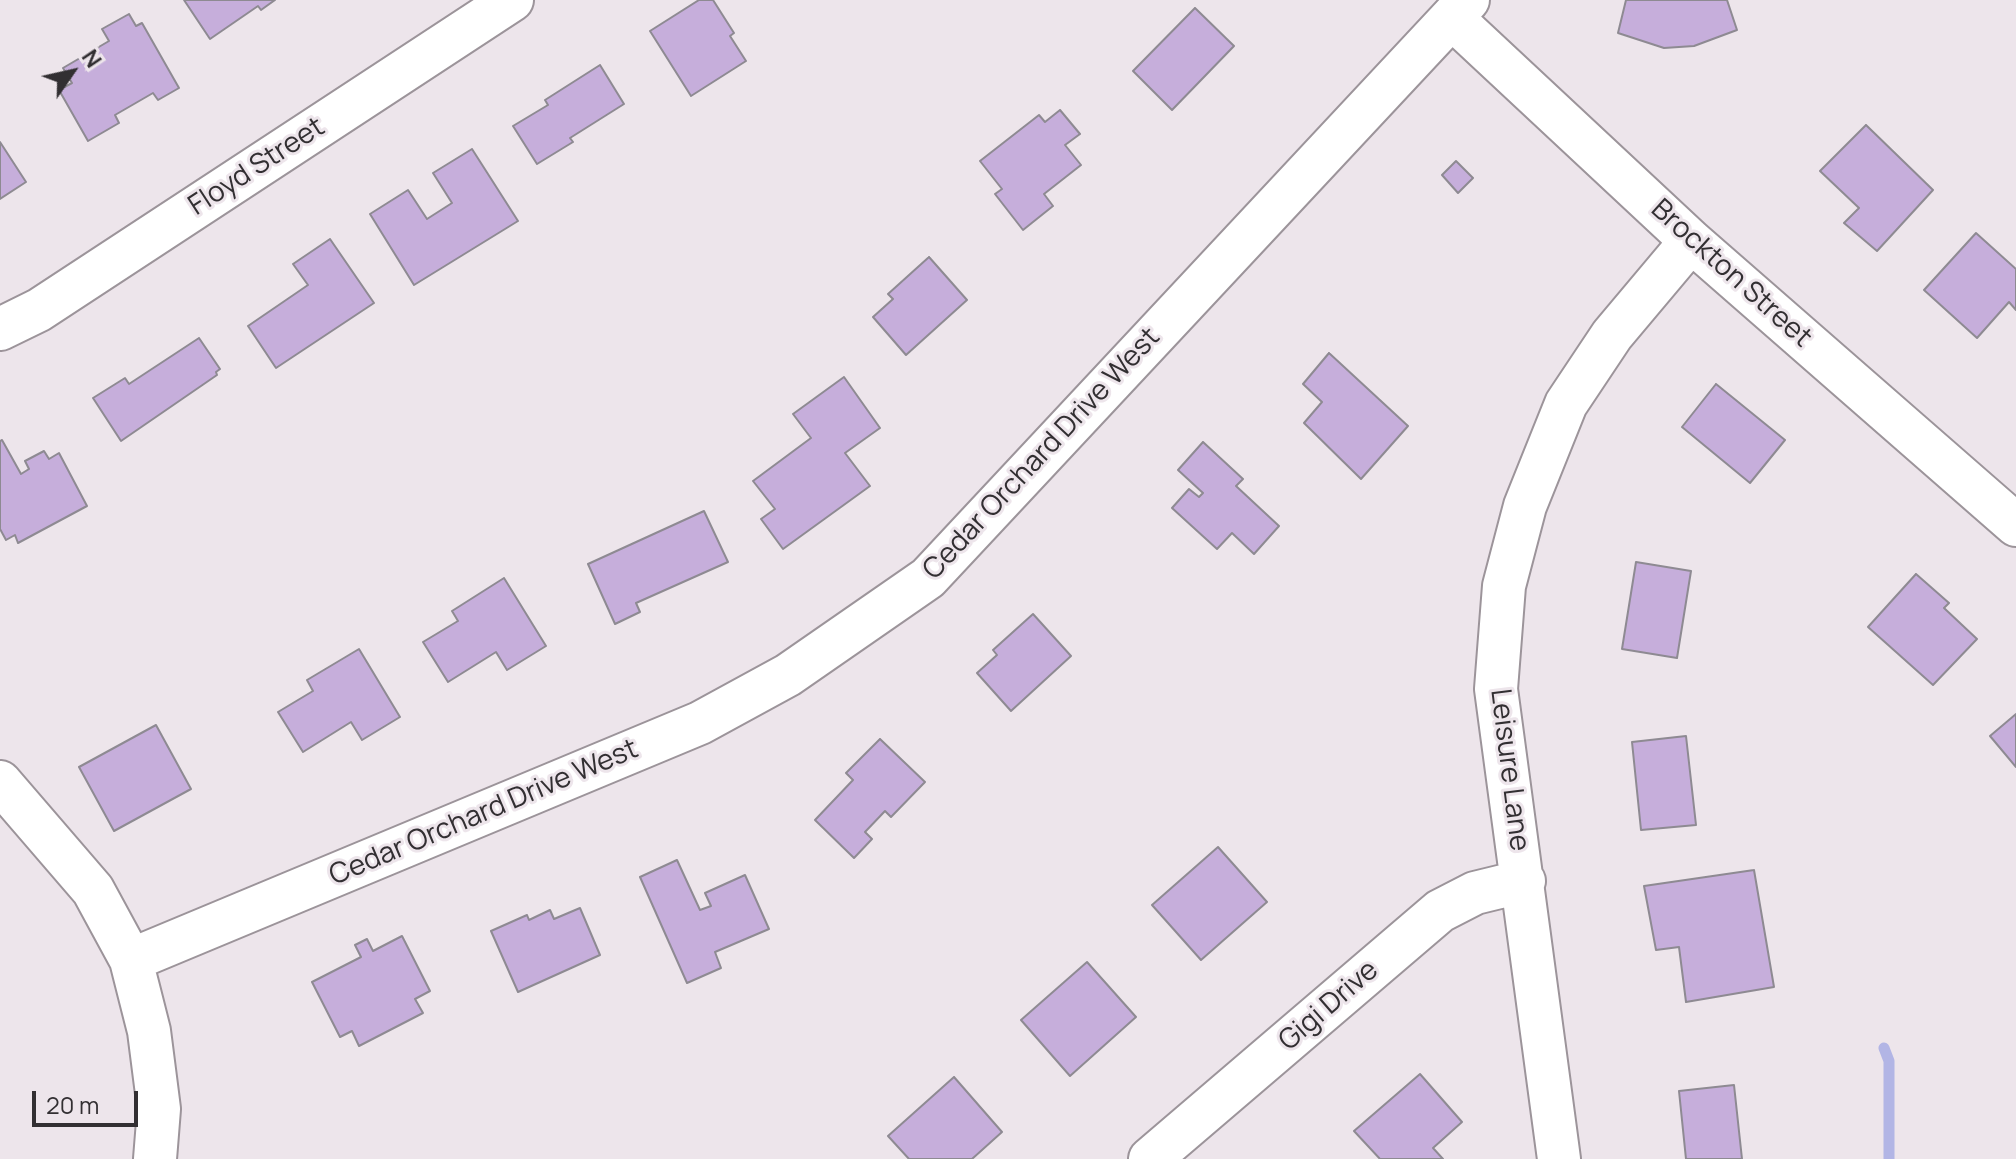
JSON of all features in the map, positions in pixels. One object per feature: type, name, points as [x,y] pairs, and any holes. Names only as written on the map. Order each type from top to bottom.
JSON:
[{"type":"street","name":"Floyd Street","points":[[0,329],[39,310],[512,0]]},
{"type":"street","name":"Brockton Street","points":[[1460,9],[1691,241],[2016,525]]},
{"type":"street","name":"Cedar Orchard Drive West","points":[[131,960],[700,723],[788,675],[928,578],[1460,9]]},
{"type":"street","name":"Leisure Lane","points":[[1559,1159],[1496,689],[1504,586],[1525,506],[1566,404],[1612,335],[1691,241]]},
{"type":"street","points":[[0,782],[93,890],[131,960],[149,1031],[159,1109],[155,1159]]},
{"type":"street","name":"Gigi Drive","points":[[1150,1159],[1440,911],[1475,893],[1524,881]]},
{"type":"building","points":[[184,0],[275,0],[261,10],[258,6],[210,39]]},
{"type":"building","points":[[699,0],[713,0],[734,33],[730,36],[746,61],[691,96],[650,31]]},
{"type":"building","points":[[1626,0],[1727,0],[1737,30],[1694,46],[1664,48],[1618,33]]},
{"type":"building","points":[[1195,8],[1234,46],[1172,110],[1133,71]]},
{"type":"building","points":[[129,14],[136,26],[142,23],[179,88],[158,100],[153,93],[115,115],[119,123],[88,141],[59,90],[72,83],[63,68],[109,41],[102,29]]},
{"type":"building","points":[[600,65],[624,104],[570,138],[573,142],[537,164],[513,126],[548,105],[545,100]]},
{"type":"building","points":[[1060,110],[1080,134],[1065,145],[1081,165],[1044,194],[1053,206],[1023,230],[995,194],[1002,189],[980,161],[1039,115],[1045,122]]},
{"type":"building","points":[[1866,125],[1933,190],[1877,251],[1844,223],[1859,208],[1820,171]]},
{"type":"building","points":[[0,142],[26,182],[0,199]]},
{"type":"building","points":[[472,149],[518,221],[414,285],[370,214],[408,190],[427,219],[452,203],[433,173]]},
{"type":"building","points":[[1456,161],[1473,178],[1458,193],[1442,175]]},
{"type":"building","points":[[1976,233],[2016,269],[2016,310],[2009,302],[1977,338],[1924,290]]},
{"type":"building","points":[[330,239],[374,303],[276,368],[248,326],[308,285],[293,264]]},
{"type":"building","points":[[929,257],[967,300],[906,355],[873,317],[893,299],[888,294]]},
{"type":"building","points":[[199,338],[220,369],[217,375],[121,441],[93,398],[125,378],[129,384]]},
{"type":"building","points":[[1329,353],[1408,426],[1361,479],[1304,423],[1322,402],[1303,384]]},
{"type":"building","points":[[844,377],[880,428],[845,453],[870,486],[783,549],[761,519],[775,509],[753,481],[811,438],[793,414]]},
{"type":"building","points":[[1716,384],[1785,440],[1750,483],[1682,427]]},
{"type":"building","points":[[2,440],[21,474],[29,469],[25,461],[44,451],[49,459],[59,453],[87,506],[18,543],[15,535],[6,540],[0,529]]},
{"type":"building","points":[[1203,442],[1243,479],[1236,486],[1279,526],[1254,554],[1232,533],[1217,549],[1172,508],[1189,489],[1199,497],[1203,493],[1178,470]]},
{"type":"building","points":[[704,511],[728,562],[636,603],[640,612],[615,624],[588,564]]},
{"type":"building","points":[[1636,562],[1691,571],[1677,658],[1622,649]]},
{"type":"building","points":[[1916,574],[1949,603],[1944,608],[1977,639],[1933,685],[1868,627]]},
{"type":"building","points":[[504,578],[546,646],[507,670],[496,652],[448,682],[423,642],[458,621],[452,611]]},
{"type":"building","points":[[1033,614],[1071,656],[1011,711],[977,673],[997,655],[993,650]]},
{"type":"building","points":[[359,649],[400,717],[362,740],[351,722],[303,752],[278,712],[313,691],[307,680]]},
{"type":"building","points":[[2016,714],[2016,767],[1990,736]]},
{"type":"building","points":[[156,725],[191,789],[114,831],[79,767]]},
{"type":"building","points":[[1686,736],[1696,825],[1641,830],[1632,742]]},
{"type":"building","points":[[880,739],[925,782],[891,817],[885,811],[865,832],[872,839],[854,858],[815,820],[853,780],[846,773]]},
{"type":"building","points":[[1218,847],[1267,902],[1201,960],[1152,905]]},
{"type":"building","points":[[677,860],[700,910],[711,906],[705,893],[745,875],[769,929],[715,952],[721,968],[687,983],[640,877]]},
{"type":"building","points":[[1754,870],[1774,987],[1686,1002],[1679,947],[1656,950],[1644,886]]},
{"type":"building","points":[[580,908],[600,955],[518,992],[491,931],[527,915],[529,920],[550,910],[554,919]]},
{"type":"building","points":[[402,936],[430,991],[415,999],[423,1013],[359,1046],[352,1031],[340,1037],[312,982],[361,957],[355,945],[367,939],[373,951]]},
{"type":"building","points":[[1087,962],[1136,1017],[1070,1076],[1021,1020]]},
{"type":"building","points":[[1420,1074],[1462,1122],[1433,1148],[1443,1159],[1380,1159],[1354,1131]]},
{"type":"building","points":[[954,1077],[1002,1132],[972,1159],[909,1159],[888,1136]]},
{"type":"building","points":[[1734,1085],[1742,1159],[1686,1159],[1679,1091]]},
{"type":"waterway","points":[[1884,1048],[1889,1061],[1889,1159]]}]
